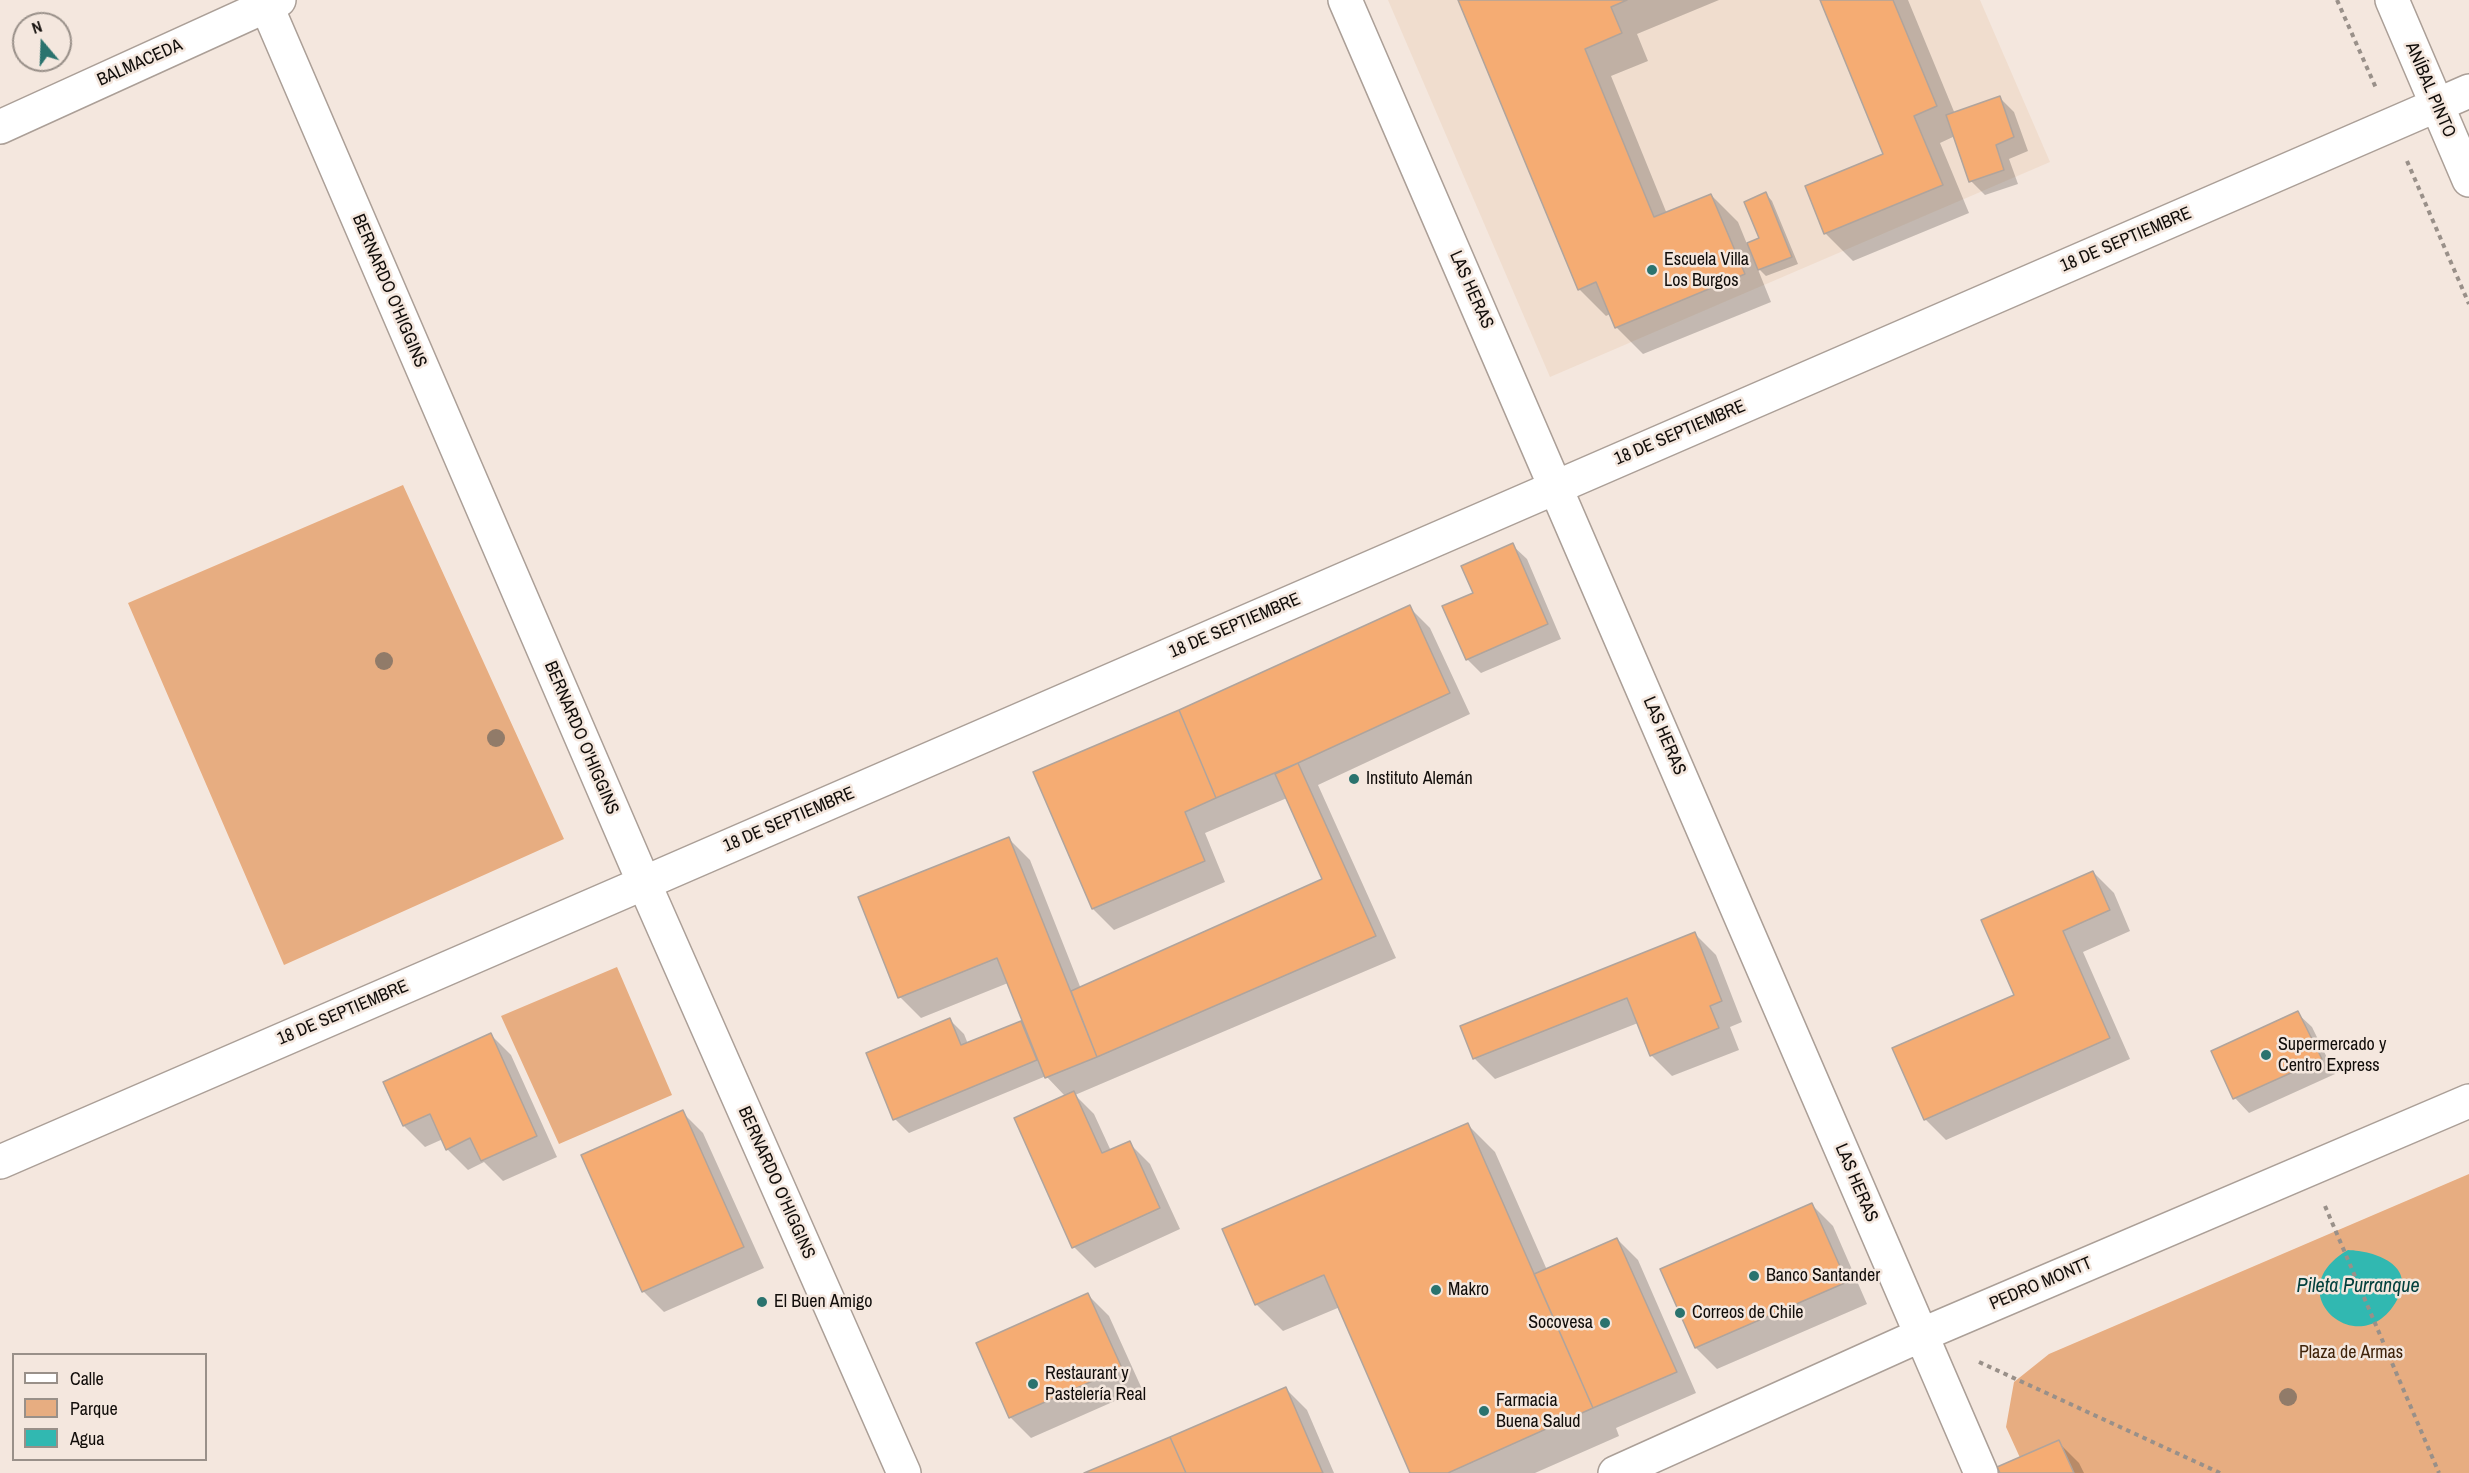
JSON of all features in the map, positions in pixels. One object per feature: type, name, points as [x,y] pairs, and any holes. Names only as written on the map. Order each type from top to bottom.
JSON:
[{"type":"street","name":"LAS HERAS","points":[[1345,0],[1981,1473]]},
{"type":"street","name":"ANÍBAL PINTO","points":[[2392,0],[2469,180]]},
{"type":"street","name":"BALMACEDA","points":[[0,127],[270,2]]},
{"type":"street","name":"BERNARDO O'HIGGINS","points":[[270,2],[644,883],[904,1473]]},
{"type":"street","name":"18 DE SEPTIEMBRE","points":[[0,1162],[2469,91]]},
{"type":"street","name":"PEDRO MONTT","points":[[1615,1473],[1921,1335],[2469,1101]]},
{"type":"path","points":[[2310,1170],[2439,1473]]},
{"type":"path","points":[[1921,1335],[2220,1473]]},
{"type":"shaded area","name":"Escuela Villa Los Burgos","points":[[1388,0],[1980,0],[2050,162],[1550,377]]},
{"type":"green space","points":[[403,485],[564,839],[284,965],[128,603]]},
{"type":"green space","points":[[617,967],[672,1095],[559,1144],[501,1016]]},
{"type":"green space","name":"Plaza de Armas","points":[[2469,1174],[2469,1473],[2027,1473],[2006,1427],[2014,1382],[2049,1354]]},
{"type":"water","name":"Pileta Purranque","points":[[2348,1250],[2381,1257],[2397,1269],[2402,1278],[2402,1288],[2397,1300],[2382,1319],[2364,1326],[2346,1324],[2332,1315],[2322,1302],[2320,1285],[2328,1267]]},
{"type":"building","points":[[1458,0],[1627,0],[1611,7],[1622,33],[1585,49],[1654,217],[1711,194],[1745,274],[1615,328],[1596,282],[1578,290]]},
{"type":"building","points":[[1820,0],[1893,0],[1937,106],[1914,116],[1943,185],[1824,234],[1805,186],[1883,154]]},
{"type":"building","points":[[2000,96],[2014,137],[1996,145],[2004,170],[1969,182],[1946,115]]},
{"type":"building","points":[[1766,192],[1792,257],[1758,270],[1747,243],[1759,238],[1744,202]]},
{"type":"building","points":[[1513,543],[1548,624],[1466,660],[1442,606],[1473,593],[1461,566]]},
{"type":"building","points":[[1410,605],[1450,693],[1216,798],[1179,710]]},
{"type":"building","points":[[1179,710],[1216,798],[1185,812],[1205,861],[1092,909],[1033,772]]},
{"type":"building","points":[[1298,763],[1376,936],[1097,1057],[1071,991],[1322,879],[1275,774]]},
{"type":"building","points":[[1009,837],[1097,1057],[1045,1078],[997,958],[898,998],[858,897]]},
{"type":"building","points":[[2093,871],[2110,910],[2063,931],[2110,1038],[1924,1120],[1892,1048],[2014,995],[1981,920]]},
{"type":"building","points":[[1695,932],[1722,1001],[1710,1006],[1719,1028],[1650,1056],[1627,998],[1473,1059],[1460,1026]]},
{"type":"building","name":"Supermercado y Centro Express","points":[[2298,1011],[2322,1059],[2233,1099],[2211,1051]]},
{"type":"building","points":[[950,1018],[961,1045],[1021,1021],[1037,1060],[893,1120],[866,1053]]},
{"type":"building","points":[[491,1033],[537,1136],[481,1161],[470,1138],[446,1150],[430,1114],[403,1126],[383,1082]]},
{"type":"building","points":[[1074,1091],[1102,1153],[1130,1141],[1160,1208],[1072,1248],[1014,1118]]},
{"type":"building","points":[[683,1110],[744,1247],[642,1292],[581,1155]]},
{"type":"building","name":"Makro","points":[[1468,1123],[1593,1408],[1448,1473],[1410,1473],[1324,1275],[1255,1305],[1222,1229]]},
{"type":"building","name":"Banco Santander","points":[[1812,1203],[1847,1282],[1695,1348],[1660,1269]]},
{"type":"building","name":"Socovesa","points":[[1617,1238],[1677,1372],[1593,1408],[1534,1274]]},
{"type":"building","points":[[1088,1293],[1122,1368],[1009,1418],[976,1343]]},
{"type":"building","points":[[1286,1387],[1323,1473],[1186,1473],[1170,1437]]},
{"type":"building","points":[[1170,1437],[1186,1473],[1084,1473]]},
{"type":"building","points":[[2059,1440],[2074,1473],[2000,1473],[1997,1467]]},
{"type":"place","name":"Escuela Villa Los Burgos","points":[[1652,270]]},
{"type":"place","name":"Instituto Alemán","points":[[1354,779]]},
{"type":"place","name":"Supermercado y Centro Express","points":[[2266,1055]]},
{"type":"place","name":"Banco Santander","points":[[1754,1276]]},
{"type":"place","name":"Makro","points":[[1436,1290]]},
{"type":"place","name":"El Buen Amigo","points":[[762,1302]]},
{"type":"place","name":"Correos de Chile","points":[[1680,1313]]},
{"type":"place","name":"Socovesa","points":[[1605,1323]]},
{"type":"place","name":"Restaurant y Pastelería Real","points":[[1033,1384]]},
{"type":"place","name":"Farmacia Buena Salud","points":[[1484,1411]]}]
